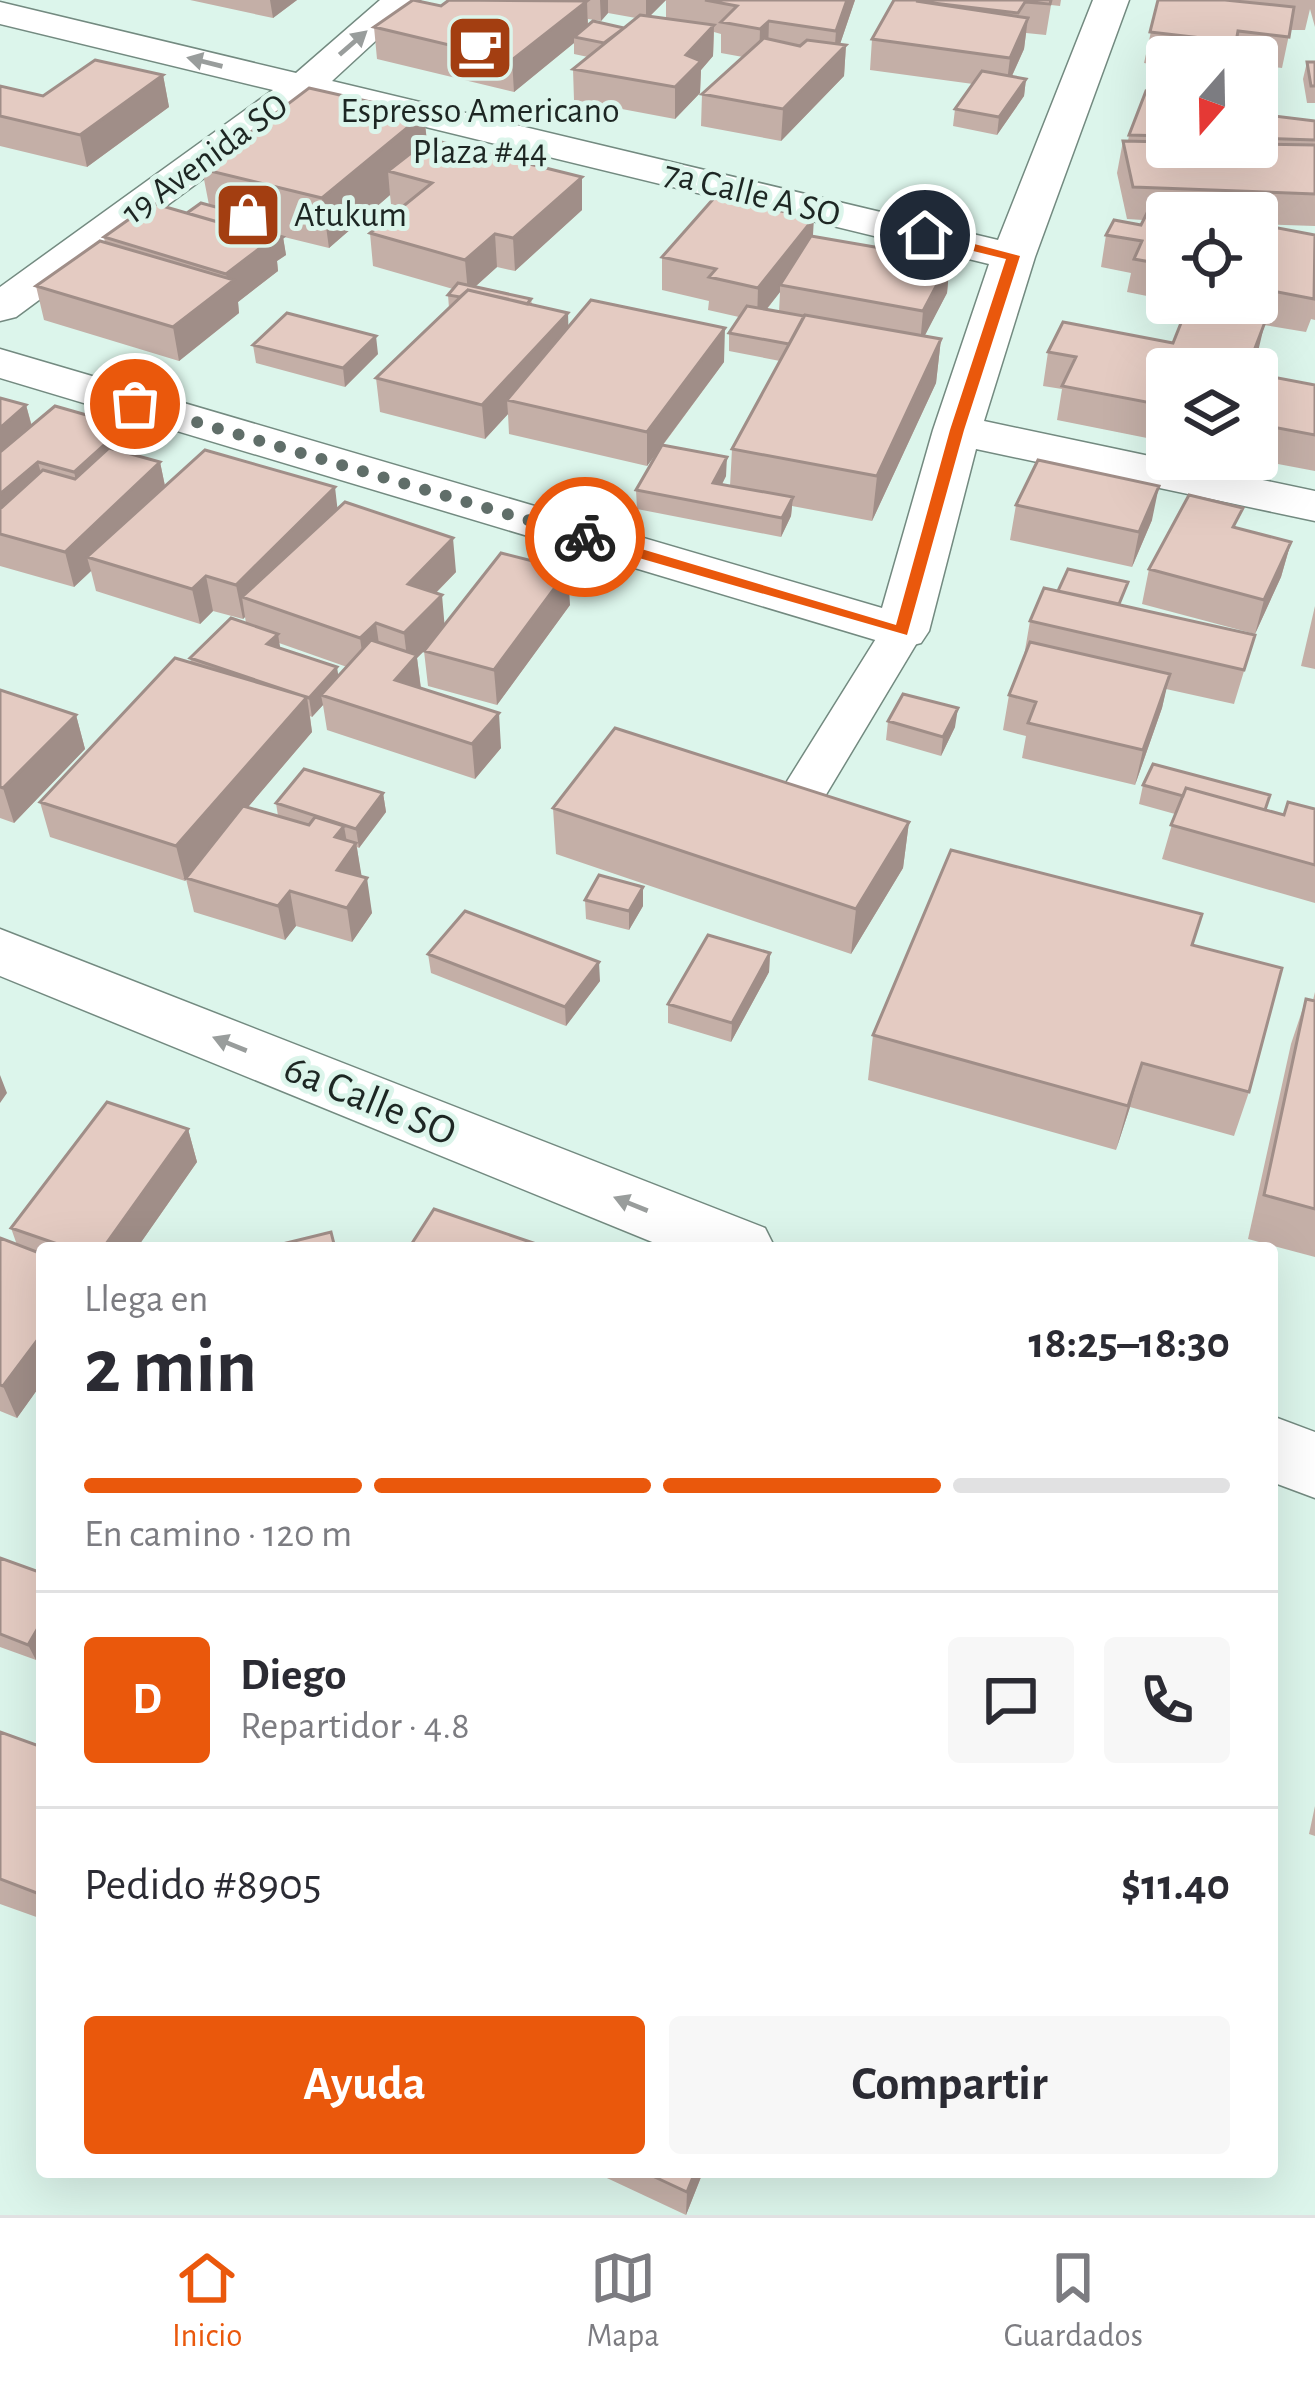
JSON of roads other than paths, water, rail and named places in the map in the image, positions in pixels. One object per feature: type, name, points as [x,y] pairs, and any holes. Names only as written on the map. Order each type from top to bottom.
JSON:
[{"type":"street","name":"19 Avenida SO","points":[[0,308],[304,86],[402,0]]},
{"type":"street","points":[[0,363],[902,632],[957,430],[1013,256],[1111,0]]},
{"type":"street","name":"7a Calle A SO","points":[[0,13],[1013,256]]},
{"type":"street","points":[[957,430],[1315,506]]},
{"type":"street","name":"6a Calle SO","points":[[0,952],[725,1242]]},
{"type":"street","points":[[1278,1451],[1315,1465]]},
{"type":"lane","points":[[798,802],[902,632]]},
{"type":"place","name":"Espresso Americano Plaza #44","points":[[480,48]]},
{"type":"place","name":"Atukum","points":[[248,215]]}]
